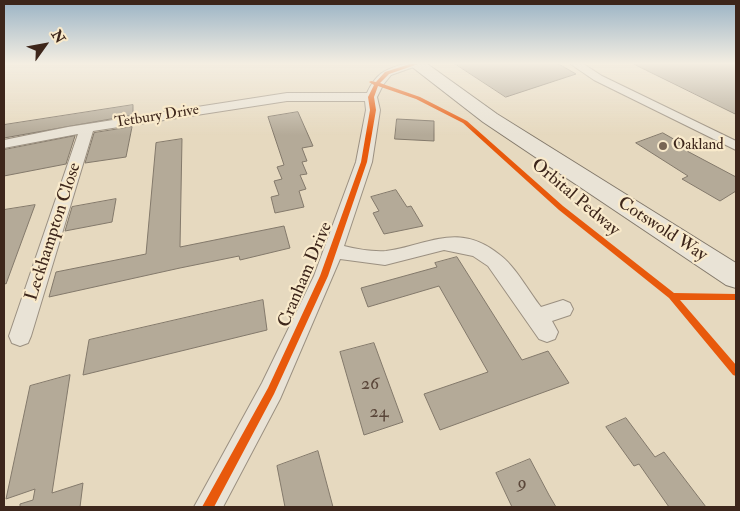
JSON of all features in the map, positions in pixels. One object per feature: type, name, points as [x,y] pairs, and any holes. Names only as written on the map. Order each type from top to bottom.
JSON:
[{"type":"main road","name":"Cotswold Way","points":[[447,87],[490,118],[736,277]]},
{"type":"street","points":[[371,97],[376,87]]},
{"type":"street","points":[[616,87],[736,146]]},
{"type":"street","name":"Tetbury Drive","points":[[4,144],[87,128],[288,97],[371,97]]},
{"type":"street","name":"Cranham Drive","points":[[208,507],[271,391],[313,302],[334,250],[364,162],[373,110],[371,97]]},
{"type":"street","name":"Leckhampton Close","points":[[20,336],[87,128]]},
{"type":"street","points":[[334,250],[374,258],[444,243],[466,246],[480,251],[495,261],[542,324],[563,309]]},
{"type":"building","points":[[490,87],[537,87],[506,97]]},
{"type":"building","points":[[681,87],[736,87],[736,114]]},
{"type":"building","points":[[133,105],[133,115],[4,138],[4,125]]},
{"type":"building","points":[[298,112],[313,146],[302,148],[307,161],[302,162],[307,174],[300,175],[306,189],[299,191],[304,207],[275,213],[271,197],[279,195],[274,181],[282,179],[277,167],[284,165],[268,117]]},
{"type":"building","points":[[397,119],[434,121],[434,141],[395,139]]},
{"type":"building","points":[[132,127],[126,157],[85,163],[94,133]]},
{"type":"building","points":[[663,133],[691,149],[687,151],[736,177],[736,191],[720,201],[682,179],[688,176],[636,143]]},
{"type":"building","points":[[75,136],[66,164],[4,176],[4,150]]},
{"type":"building","points":[[182,139],[180,247],[284,226],[290,248],[240,260],[239,256],[49,297],[56,272],[146,254],[156,143]]},
{"type":"building","points":[[396,190],[407,207],[411,206],[423,226],[384,234],[373,213],[379,211],[371,197]]},
{"type":"building","points":[[116,199],[112,222],[65,231],[72,207]]},
{"type":"building","points":[[35,205],[6,284],[4,283],[4,210]]},
{"type":"building","points":[[457,257],[522,360],[548,351],[569,383],[440,430],[424,394],[488,372],[439,286],[368,307],[361,288],[437,267],[435,263]]},
{"type":"building","points":[[263,300],[267,330],[83,375],[89,340]]},
{"type":"building","points":[[374,343],[403,422],[364,435],[340,352]]},
{"type":"building","points":[[70,375],[52,493],[83,483],[80,507],[20,507],[20,504],[33,500],[35,489],[6,499],[30,386]]},
{"type":"building","points":[[626,418],[655,457],[664,452],[706,507],[669,507],[639,464],[634,466],[606,427]]},
{"type":"building","points":[[318,451],[333,507],[285,507],[277,466]]},
{"type":"building","points":[[530,459],[556,507],[512,507],[496,473]]},
{"type":"cycle path","points":[[208,507],[271,391],[324,276],[364,162],[373,110],[371,97],[376,87]]},
{"type":"cycle path","name":"Orbital Pedway","points":[[385,87],[418,98],[465,122],[561,208],[672,296],[736,372]]},
{"type":"cycle path","points":[[672,296],[736,297]]},
{"type":"place","name":"Oakland","points":[[663,146]]}]
